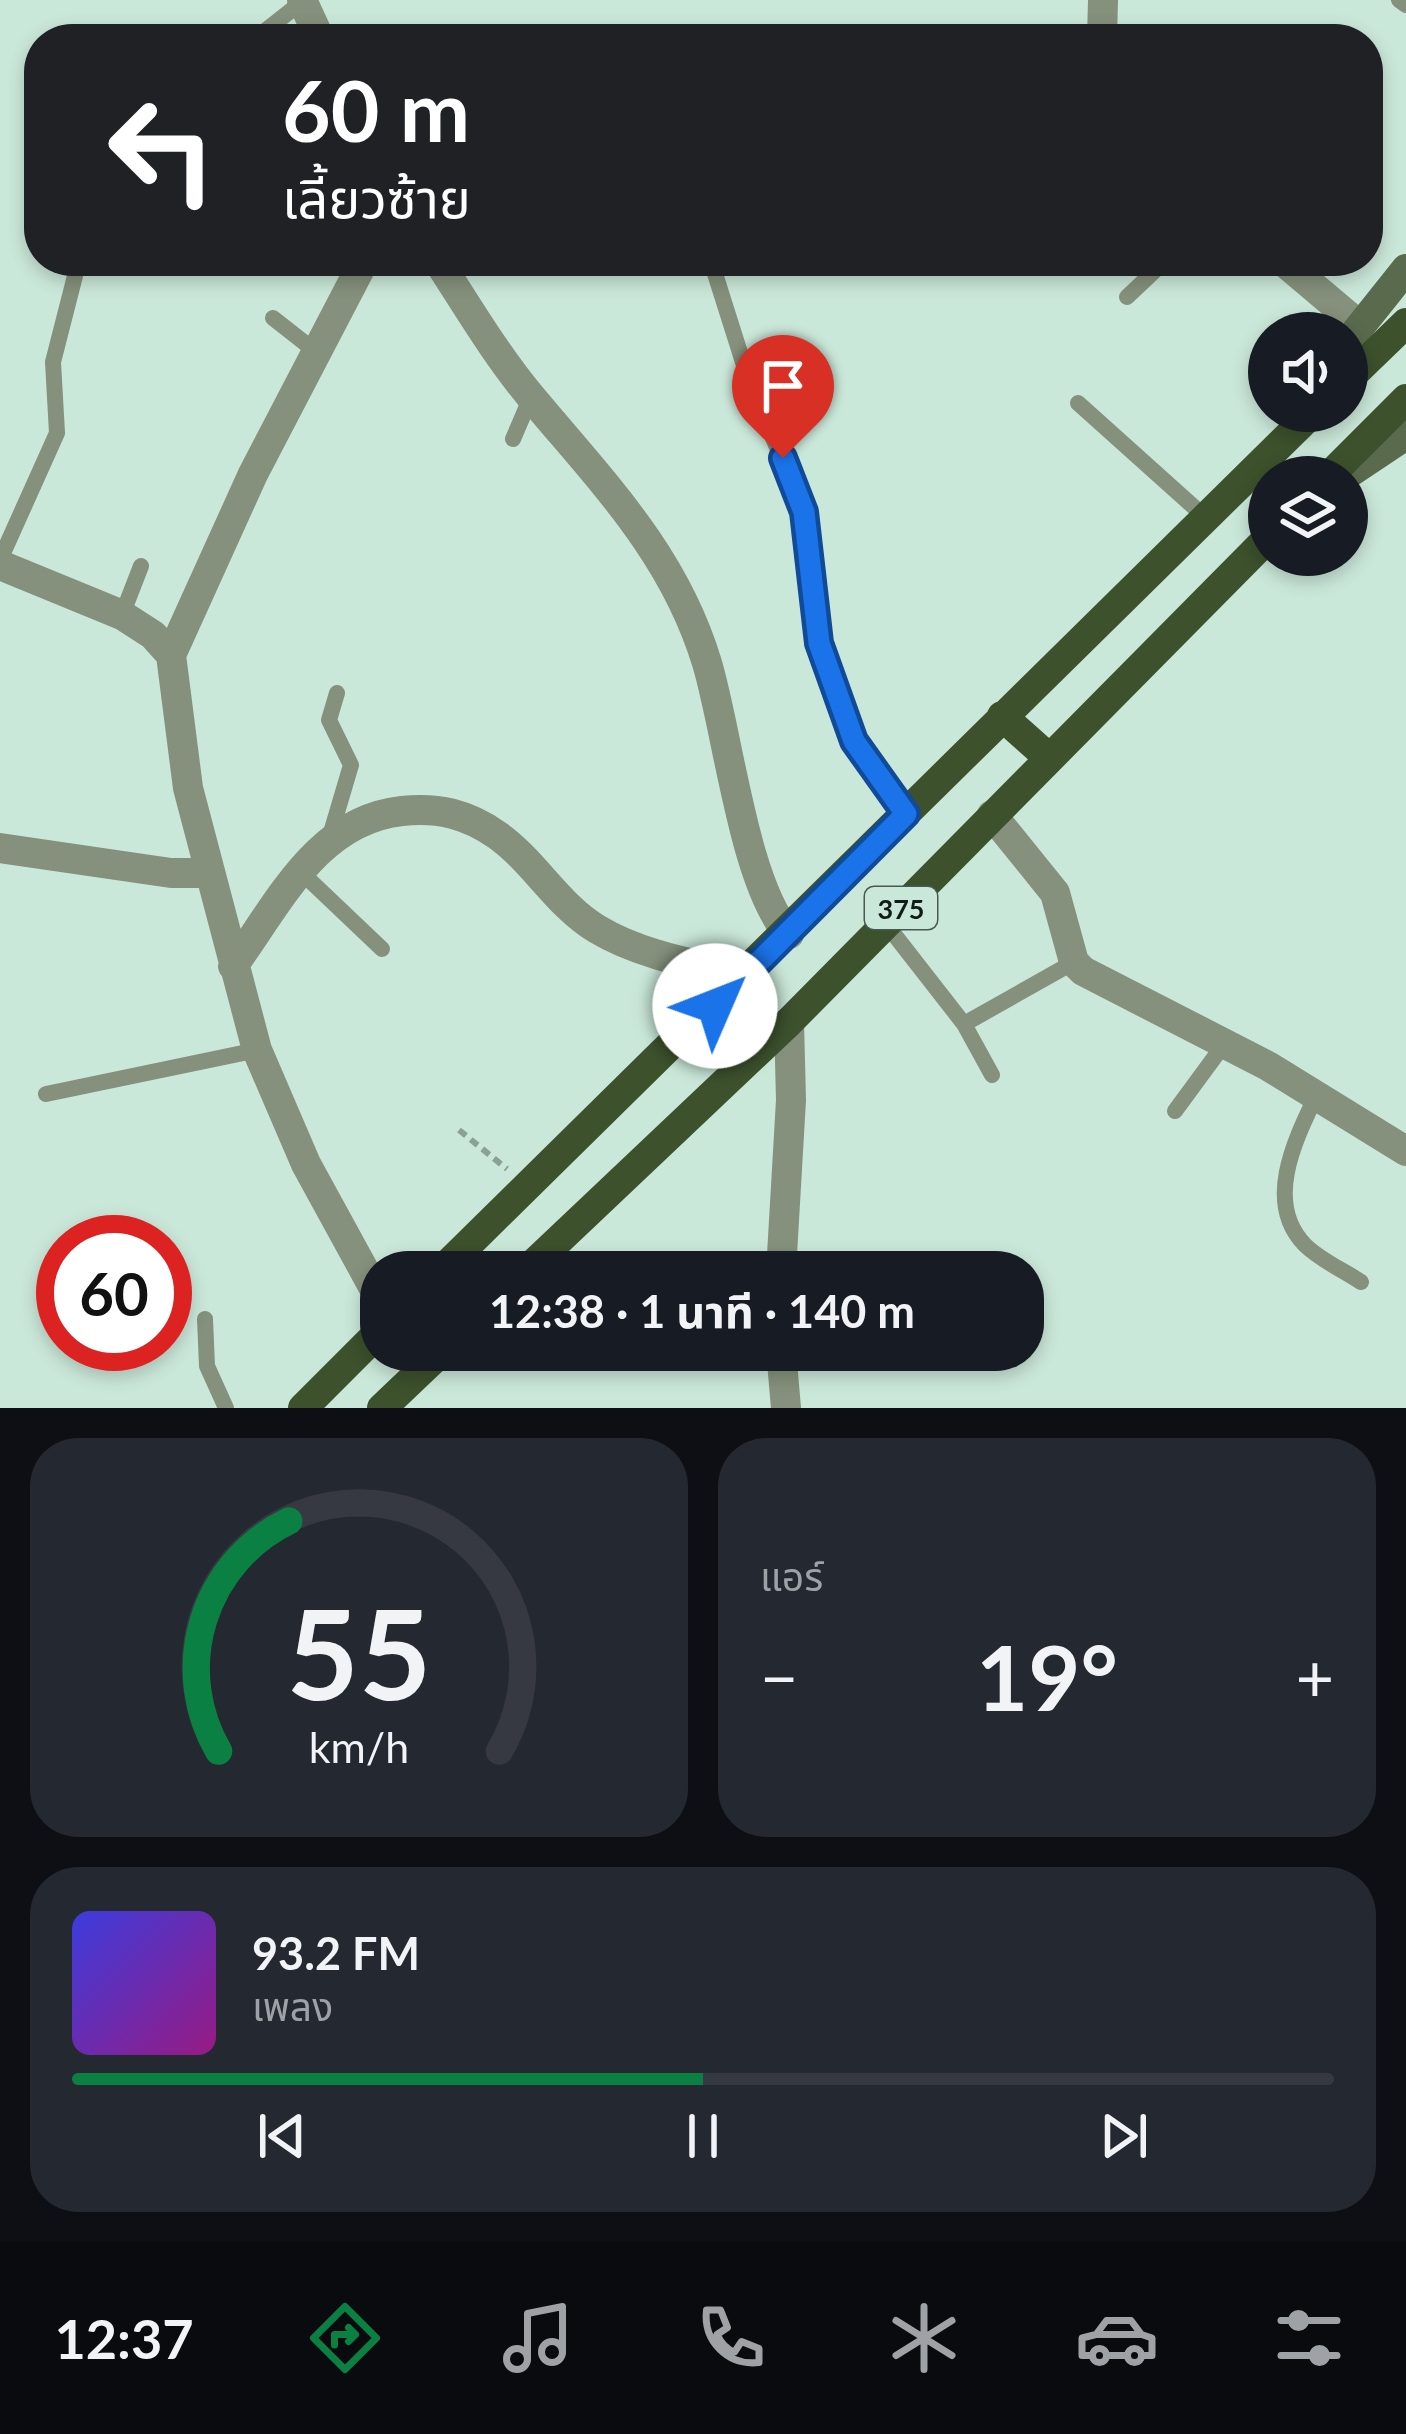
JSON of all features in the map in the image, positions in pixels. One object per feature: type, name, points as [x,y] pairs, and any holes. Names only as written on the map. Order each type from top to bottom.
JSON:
[{"type":"main road","points":[[1368,317],[1406,269]]},
{"type":"main road","points":[[1368,360],[1406,323]]},
{"type":"main road","points":[[1349,456],[1406,399]]},
{"type":"main road","name":"375","points":[[1282,441],[1287,432]]},
{"type":"main road","name":"375","points":[[462,1251],[789,934],[1002,716],[1292,432]]},
{"type":"main road","points":[[1368,460],[1406,435]]},
{"type":"main road","name":"375","points":[[553,1251],[789,1022],[1248,558]]},
{"type":"main road","points":[[1002,716],[1049,758]]},
{"type":"main road","points":[[303,1408],[360,1351]]},
{"type":"main road","points":[[382,1408],[421,1371]]},
{"type":"street","points":[[352,276],[171,656],[176,724],[207,873],[257,1051],[306,1164],[360,1263]]},
{"type":"street","points":[[448,276],[531,397],[641,525],[679,585],[706,661],[760,881],[774,918],[789,934]]},
{"type":"street","points":[[1297,276],[1332,312]]},
{"type":"street","points":[[0,562],[122,615],[153,635],[171,656]]},
{"type":"street","points":[[233,967],[330,836],[368,814],[427,808],[467,816],[502,838],[571,911],[599,930],[636,949],[746,976]]},
{"type":"street","points":[[992,815],[1055,893],[1074,962],[1103,984],[1225,1042],[1317,1094],[1406,1151]]},
{"type":"street","points":[[0,848],[171,873],[207,873]]},
{"type":"street","points":[[782,1251],[791,1100],[789,1022]]},
{"type":"street","points":[[782,1371],[785,1408]]},
{"type":"lane","points":[[267,24],[303,0]]},
{"type":"lane","points":[[0,562],[57,433],[53,362],[75,276]]},
{"type":"lane","points":[[716,276],[748,378],[804,512],[819,643],[854,741],[906,814]]},
{"type":"lane","points":[[1127,297],[1149,276]]},
{"type":"lane","points":[[273,318],[315,351]]},
{"type":"lane","points":[[513,439],[531,397]]},
{"type":"lane","points":[[1078,404],[1205,517]]},
{"type":"lane","points":[[122,615],[141,566]]},
{"type":"lane","points":[[330,836],[351,765],[329,721],[337,693]]},
{"type":"lane","points":[[302,872],[382,949]]},
{"type":"lane","points":[[886,924],[964,1024],[992,1075]]},
{"type":"lane","points":[[964,1024],[1074,962]]},
{"type":"lane","points":[[1175,1111],[1225,1042]]},
{"type":"lane","points":[[46,1094],[257,1051]]},
{"type":"lane","points":[[1317,1094],[1284,1172],[1294,1228],[1304,1244],[1360,1282]]},
{"type":"lane","points":[[206,1319],[207,1366],[226,1408]]},
{"type":"path","points":[[459,1130],[528,1187]]},
{"type":"route","points":[[715,1006],[906,814],[854,741],[843,698],[819,643],[808,532],[783,458]]}]
